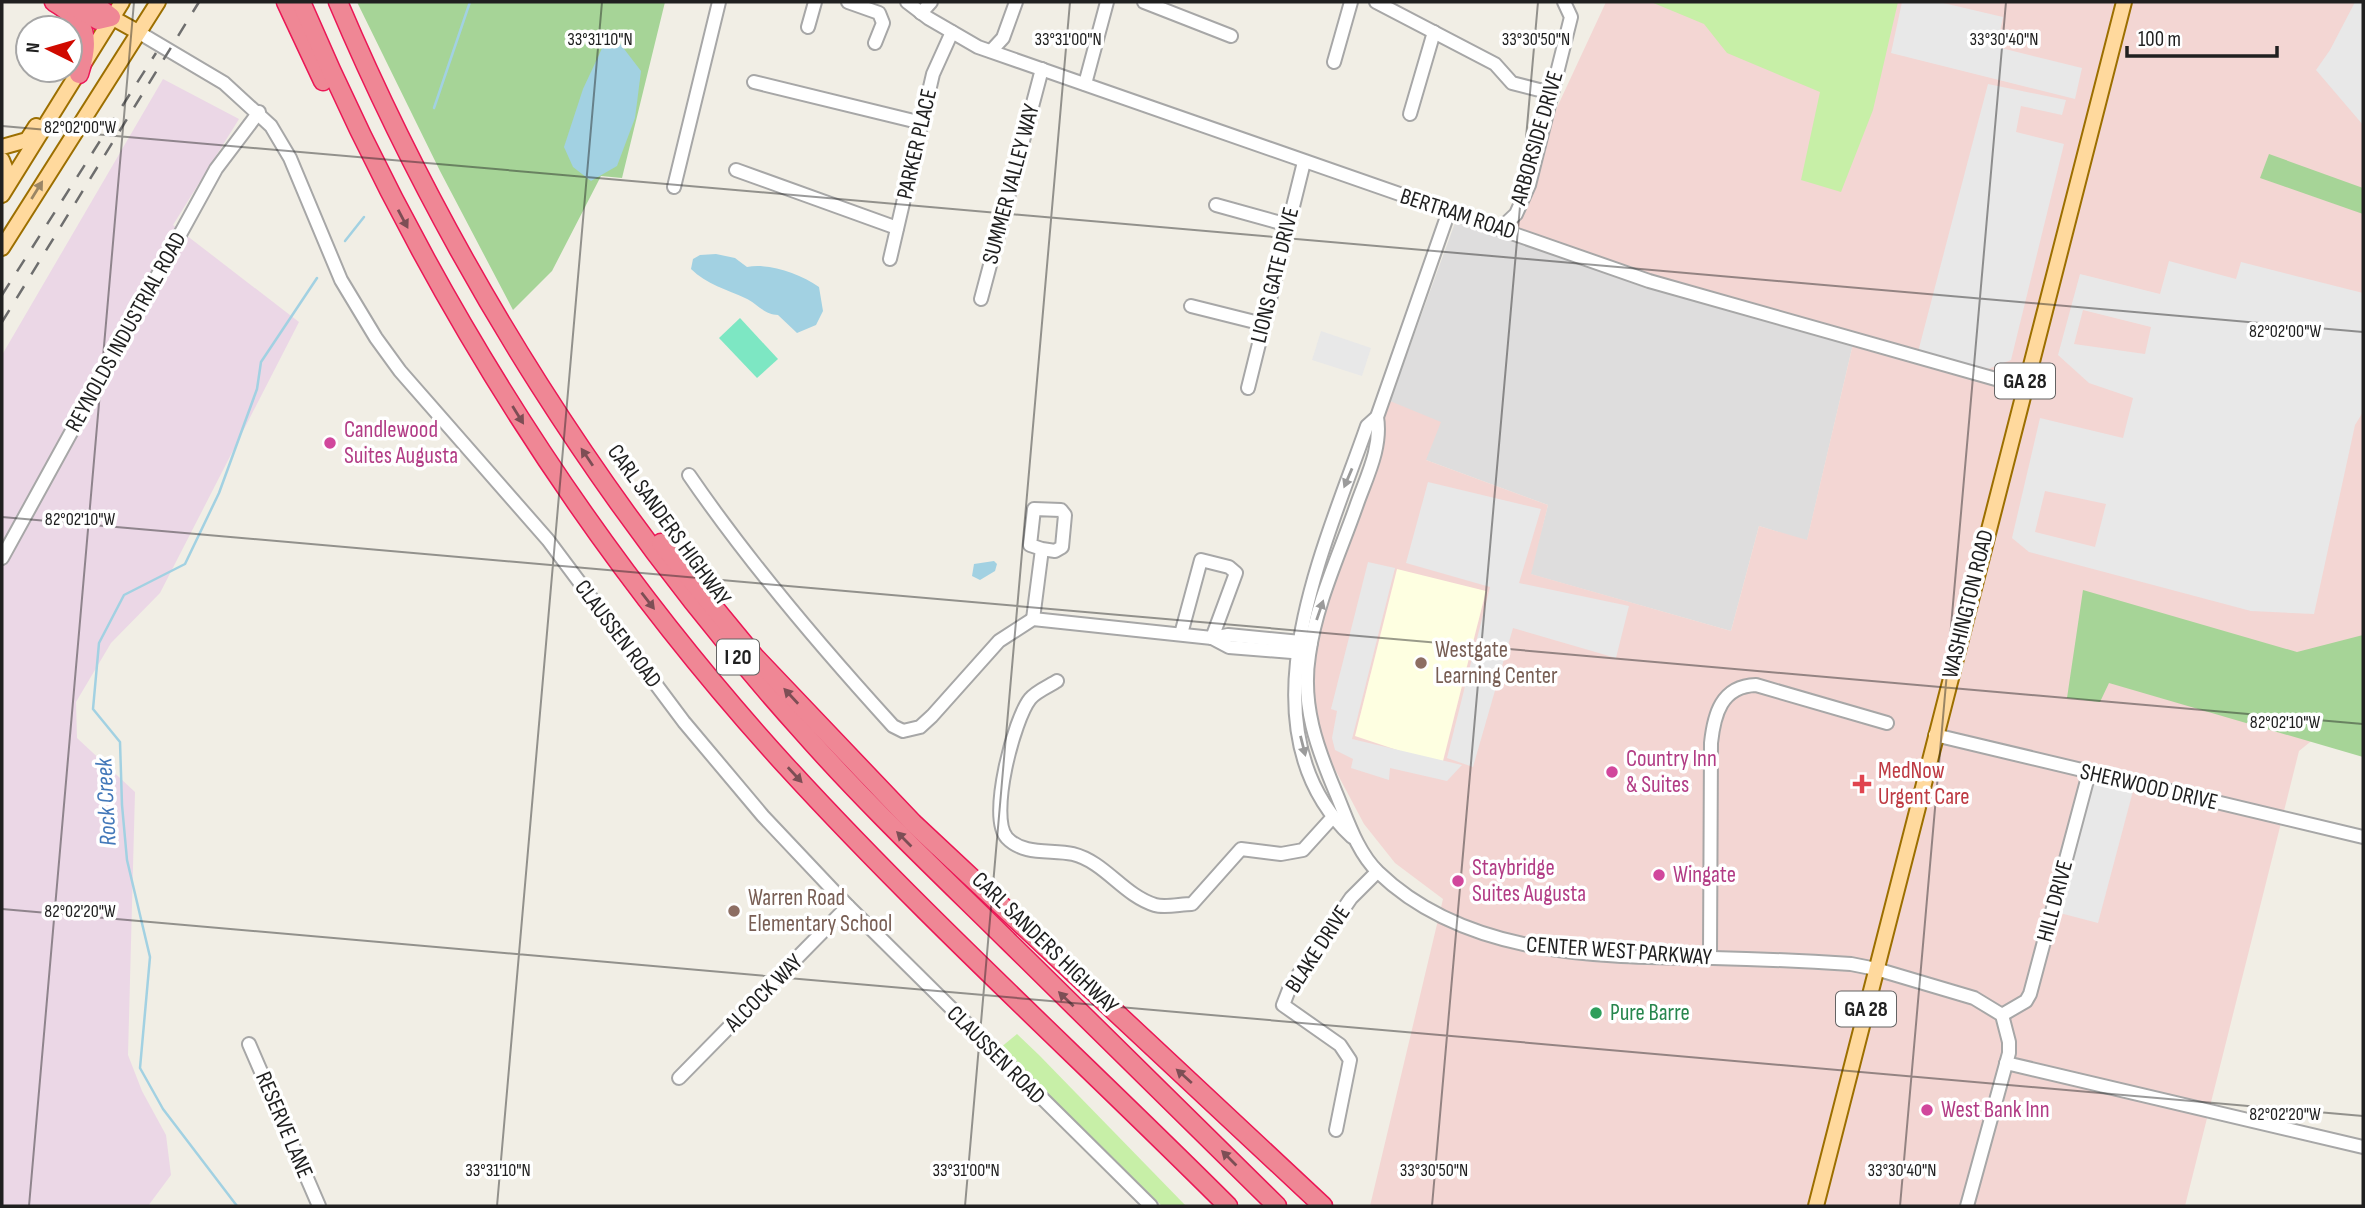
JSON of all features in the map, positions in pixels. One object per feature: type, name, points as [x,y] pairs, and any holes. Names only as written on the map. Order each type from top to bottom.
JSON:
[{"type":"highway","points":[[54,2],[74,15],[82,27],[90,48],[84,62]]},
{"type":"highway","points":[[66,2],[98,20],[111,17]]},
{"type":"highway","points":[[92,2],[111,17]]},
{"type":"highway","points":[[286,2],[340,115],[386,187]]},
{"type":"highway","name":"I 20","points":[[301,2],[386,187],[465,329],[534,440],[624,570],[702,669],[846,831],[1223,1202]]},
{"type":"highway","name":"CARL SANDERS HIGHWAY","points":[[338,2],[408,154],[476,280],[555,410],[606,485],[719,634],[824,756],[930,865],[1277,1206]]},
{"type":"highway","points":[[606,485],[666,547],[754,656],[895,805],[1323,1206]]},
{"type":"main road","points":[[2,147],[27,140],[122,2]]},
{"type":"main road","points":[[2,248],[158,2]]},
{"type":"main road","name":"WASHINGTON ROAD","points":[[1815,1206],[2124,2]]},
{"type":"main road","points":[[111,17],[138,32]]},
{"type":"main road","points":[[2,194],[73,84]]},
{"type":"main road","points":[[2,160],[6,177],[2,194]]},
{"type":"street","points":[[674,187],[719,2]]},
{"type":"street","points":[[808,27],[815,2]]},
{"type":"street","points":[[848,2],[879,13],[883,23],[875,43]]},
{"type":"street","name":"BERTRAM ROAD","points":[[907,2],[952,32],[991,51],[1304,162],[1691,294],[2024,387]]},
{"type":"street","points":[[921,13],[931,2]]},
{"type":"street","points":[[991,51],[1003,38],[1016,2]]},
{"type":"street","points":[[1085,84],[1107,2]]},
{"type":"street","points":[[1144,2],[1231,36]]},
{"type":"street","points":[[1334,62],[1351,2]]},
{"type":"street","points":[[1376,2],[1495,64],[1512,83],[1550,93]]},
{"type":"street","name":"ARBORSIDE DRIVE","points":[[1501,228],[1516,214],[1529,185],[1571,16],[1564,2]]},
{"type":"street","name":"CLAUSSEN ROAD","points":[[138,32],[209,73],[259,112],[290,158],[346,290],[390,357],[548,540],[684,722],[763,816],[848,906],[1151,1206]]},
{"type":"street","name":"PARKER PLACE","points":[[890,259],[933,74],[952,32]]},
{"type":"street","points":[[1410,114],[1434,32]]},
{"type":"street","name":"SUMMER VALLEY WAY","points":[[981,299],[1042,69]]},
{"type":"street","points":[[754,82],[922,123]]},
{"type":"street","name":"REYNOLDS INDUSTRIAL ROAD","points":[[2,558],[216,169],[259,112]]},
{"type":"street","name":"LIONS GATE DRIVE","points":[[1248,388],[1304,162]]},
{"type":"street","points":[[736,170],[897,228]]},
{"type":"street","points":[[1216,205],[1288,225]]},
{"type":"street","name":"CENTER WEST PARKWAY","points":[[1355,839],[1332,818],[1314,784],[1301,741],[1294,685],[1304,647],[1376,449],[1377,417],[1449,211]]},
{"type":"street","points":[[1191,306],[1263,324]]},
{"type":"street","points":[[689,475],[738,546],[776,594],[893,726],[903,731],[919,727],[932,716],[999,641],[1033,618],[1212,638],[1228,635],[1304,647]]},
{"type":"street","points":[[1033,618],[1042,549]]},
{"type":"street","points":[[1181,634],[1201,560],[1229,567],[1236,573],[1212,638]]},
{"type":"street","name":"CENTER WEST PARKWAY","points":[[1304,647],[1307,711],[1313,734],[1355,839],[1377,872],[1416,903],[1467,928],[1497,938],[1587,953],[1792,961],[1876,969],[1974,998],[2003,1015]]},
{"type":"street","points":[[1056,681],[1030,699],[1005,765],[1000,820],[1006,836],[1022,848],[1074,854],[1095,864],[1127,892],[1156,906],[1192,904],[1241,849],[1281,854],[1303,850],[1332,818]]},
{"type":"street","points":[[1710,958],[1710,754],[1714,716],[1720,702],[1742,686],[1756,685],[1887,723]]},
{"type":"street","name":"SHERWOOD DRIVE","points":[[1935,735],[2363,837]]},
{"type":"street","name":"HILL DRIVE","points":[[2003,1015],[2026,1001],[2030,994],[2089,773]]},
{"type":"street","name":"BLAKE DRIVE","points":[[1336,1130],[1350,1060],[1340,1045],[1283,1005],[1290,987],[1351,898],[1377,872]]},
{"type":"street","name":"ALCOCK WAY","points":[[679,1078],[848,906]]},
{"type":"street","points":[[1967,1206],[2006,1063],[2009,1042],[2003,1015]]},
{"type":"street","name":"RESERVE LANE","points":[[250,1044],[319,1206]]},
{"type":"street","points":[[2006,1063],[2363,1147]]},
{"type":"shaded area","points":[[1606,2],[2363,2],[2363,699],[2299,751],[2185,1206],[1370,1206],[1443,899],[1395,863],[1364,824],[1321,743],[1311,663],[1322,616],[1390,401],[1441,422],[1426,460],[1548,505],[1531,574],[1731,631],[1759,526],[1807,540],[1853,344],[1501,228]]},
{"type":"shaded area","points":[[1902,2],[1939,2],[2003,17],[1997,47],[2082,68],[2075,99],[1891,53]]},
{"type":"shaded area","points":[[2355,2],[2363,2],[2363,125],[2316,70],[2330,50]]},
{"type":"shaded area","points":[[163,79],[239,119],[173,225],[299,322],[160,593],[111,643],[76,702],[77,738],[135,792],[128,1055],[142,1091],[166,1135],[171,1175],[148,1206],[2,1206],[2,355]]},
{"type":"shaded area","points":[[1988,84],[2066,100],[2062,115],[2021,106],[2016,132],[2064,144],[2011,360],[1988,369],[1918,352]]},
{"type":"shaded area","points":[[1456,220],[1853,344],[1807,541],[1759,526],[1731,631],[1530,574],[1548,505],[1426,460],[1390,401]]},
{"type":"shaded area","points":[[2169,261],[2236,279],[2241,262],[2363,293],[2363,412],[2355,425],[2314,614],[2251,611],[2029,552],[2012,538],[2040,418],[2123,438],[2133,398],[2089,383],[2058,355],[2080,274],[2160,294]],"holes":[[[2083,310],[2151,327],[2145,354],[2074,344]],[[2045,491],[2106,504],[2095,547],[2035,532]]]},
{"type":"shaded area","points":[[1321,331],[1371,348],[1362,376],[1312,360]]},
{"type":"shaded area","points":[[1428,482],[1541,509],[1519,583],[1629,606],[1616,658],[1513,628],[1473,767],[1447,758],[1490,587],[1406,563]]},
{"type":"shaded area","points":[[1368,562],[1395,568],[1352,739],[1462,765],[1447,781],[1390,768],[1389,780],[1351,768],[1353,759],[1335,750],[1332,738],[1337,711],[1331,709]]},
{"type":"shaded area","name":"Westgate Learning Center","points":[[1397,569],[1486,591],[1442,765],[1355,736]]},
{"type":"shaded area","points":[[2096,782],[2133,791],[2098,923],[2056,912],[2090,786]]},
{"type":"green space","points":[[357,2],[665,2],[622,178],[601,176],[552,271],[513,310],[440,171]]},
{"type":"green space","points":[[1651,2],[1898,2],[1873,110],[1841,192],[1801,180],[1820,92],[1727,53],[1704,24]]},
{"type":"green space","points":[[2269,154],[2363,188],[2363,214],[2260,178]]},
{"type":"green space","points":[[740,318],[778,359],[757,378],[719,338]]},
{"type":"green space","points":[[2083,590],[2297,652],[2363,635],[2363,757],[2109,683],[2100,702],[2067,698]]},
{"type":"green space","points":[[1017,1034],[1186,1206],[1162,1206],[1000,1048]]},
{"type":"water","points":[[618,41],[641,71],[635,118],[617,166],[591,181],[573,167],[564,147],[583,89],[605,42]]},
{"type":"water","points":[[716,254],[735,258],[747,267],[765,266],[784,270],[819,287],[823,311],[816,325],[797,333],[778,315],[710,283],[691,269],[693,259],[700,255]]},
{"type":"water","points":[[994,561],[997,564],[995,571],[980,580],[972,576],[974,564]]},
{"type":"waterway","name":"Rock Creek","points":[[434,108],[470,2]]},
{"type":"waterway","name":"Rock Creek","points":[[345,241],[364,217]]},
{"type":"waterway","name":"Rock Creek","points":[[237,1206],[163,1109],[140,1068],[150,957],[127,860],[120,742],[93,709],[99,643],[124,595],[185,564],[219,493],[257,389],[261,362],[317,278]]},
{"type":"railway","points":[[2,322],[199,2]]},
{"type":"railway","points":[[2,295],[156,53]]},
{"type":"place","name":"Candlewood Suites Augusta","points":[[330,443]]},
{"type":"place","name":"Westgate Learning Center","points":[[1421,663]]},
{"type":"place","name":"Country Inn & Suites","points":[[1612,772]]},
{"type":"place","name":"MedNow Urgent Care","points":[[1862,784]]},
{"type":"place","name":"Wingate","points":[[1659,875]]},
{"type":"place","name":"Staybridge Suites Augusta","points":[[1458,881]]},
{"type":"place","name":"Warren Road Elementary School","points":[[734,911]]},
{"type":"place","name":"Pure Barre","points":[[1596,1013]]},
{"type":"place","name":"West Bank Inn","points":[[1927,1110]]}]
